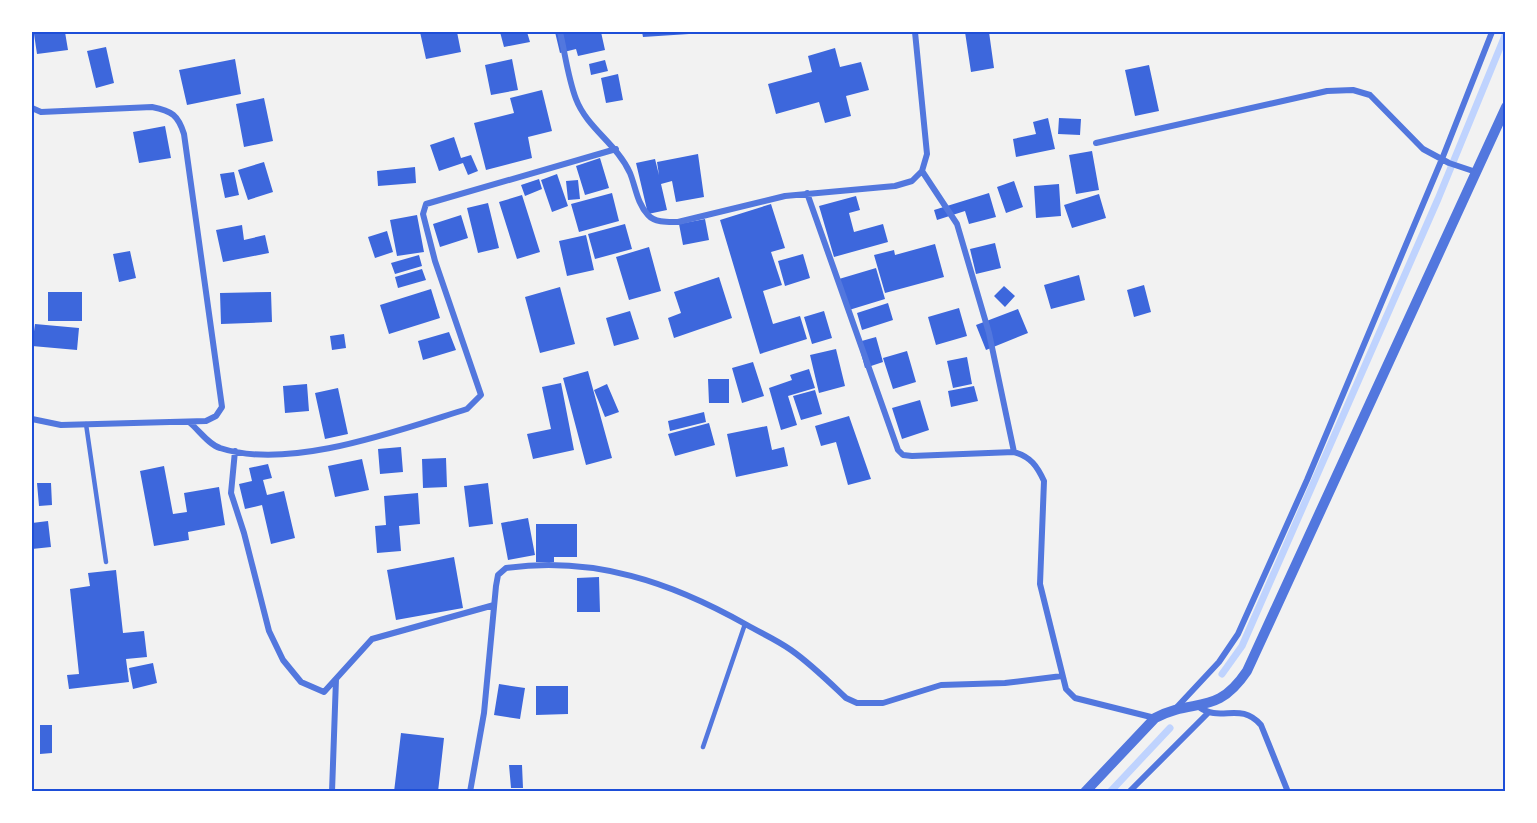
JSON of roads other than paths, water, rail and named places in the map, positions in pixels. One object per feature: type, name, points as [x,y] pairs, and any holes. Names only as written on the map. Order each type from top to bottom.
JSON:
[{"type":"street","points":[[560,32],[575,98],[583,114],[616,149],[629,172],[639,203],[650,218],[663,222],[678,222],[807,193],[895,186],[912,182],[922,171],[927,154],[927,135],[915,32]]},
{"type":"street","points":[[1085,792],[1155,718],[1175,709],[1219,662],[1238,634],[1307,480],[1442,159],[1492,32]]},
{"type":"street","points":[[1096,143],[1317,93],[1353,90],[1370,95],[1424,149],[1449,163],[1476,172]]},
{"type":"street","points":[[32,108],[41,112],[152,107],[170,110],[179,118],[184,134],[222,407],[216,416],[206,421],[62,424],[32,419]]},
{"type":"street","points":[[1129,792],[1203,710],[1235,689],[1247,671],[1506,107]]},
{"type":"street","points":[[189,422],[218,448],[261,456],[344,447],[467,409],[481,395],[435,261],[423,214],[426,204],[616,149]]},
{"type":"street","points":[[922,171],[957,224],[989,333],[1014,452]]},
{"type":"street","points":[[807,193],[898,450],[912,456],[1014,452],[1027,456],[1038,468],[1044,481],[1044,520],[1038,571],[1066,689],[1075,698],[1155,718]]},
{"type":"street","points":[[235,451],[231,493],[244,533],[268,631],[283,660],[301,682],[324,692],[372,639],[494,605]]},
{"type":"street","points":[[470,792],[484,713],[498,575],[506,568],[582,567],[613,570],[670,587],[712,605],[789,648],[846,698],[857,703],[883,703],[941,685],[1005,683],[1062,676]]},
{"type":"street","points":[[332,792],[336,678]]},
{"type":"street","points":[[1175,709],[1238,712],[1254,717],[1261,725],[1288,792]]},
{"type":"lane","points":[[86,424],[106,562]]},
{"type":"lane","points":[[704,747],[745,624]]},
{"type":"waterway","points":[[1222,674],[1242,646],[1438,199],[1506,33]]},
{"type":"waterway","points":[[1110,792],[1170,728]]}]
